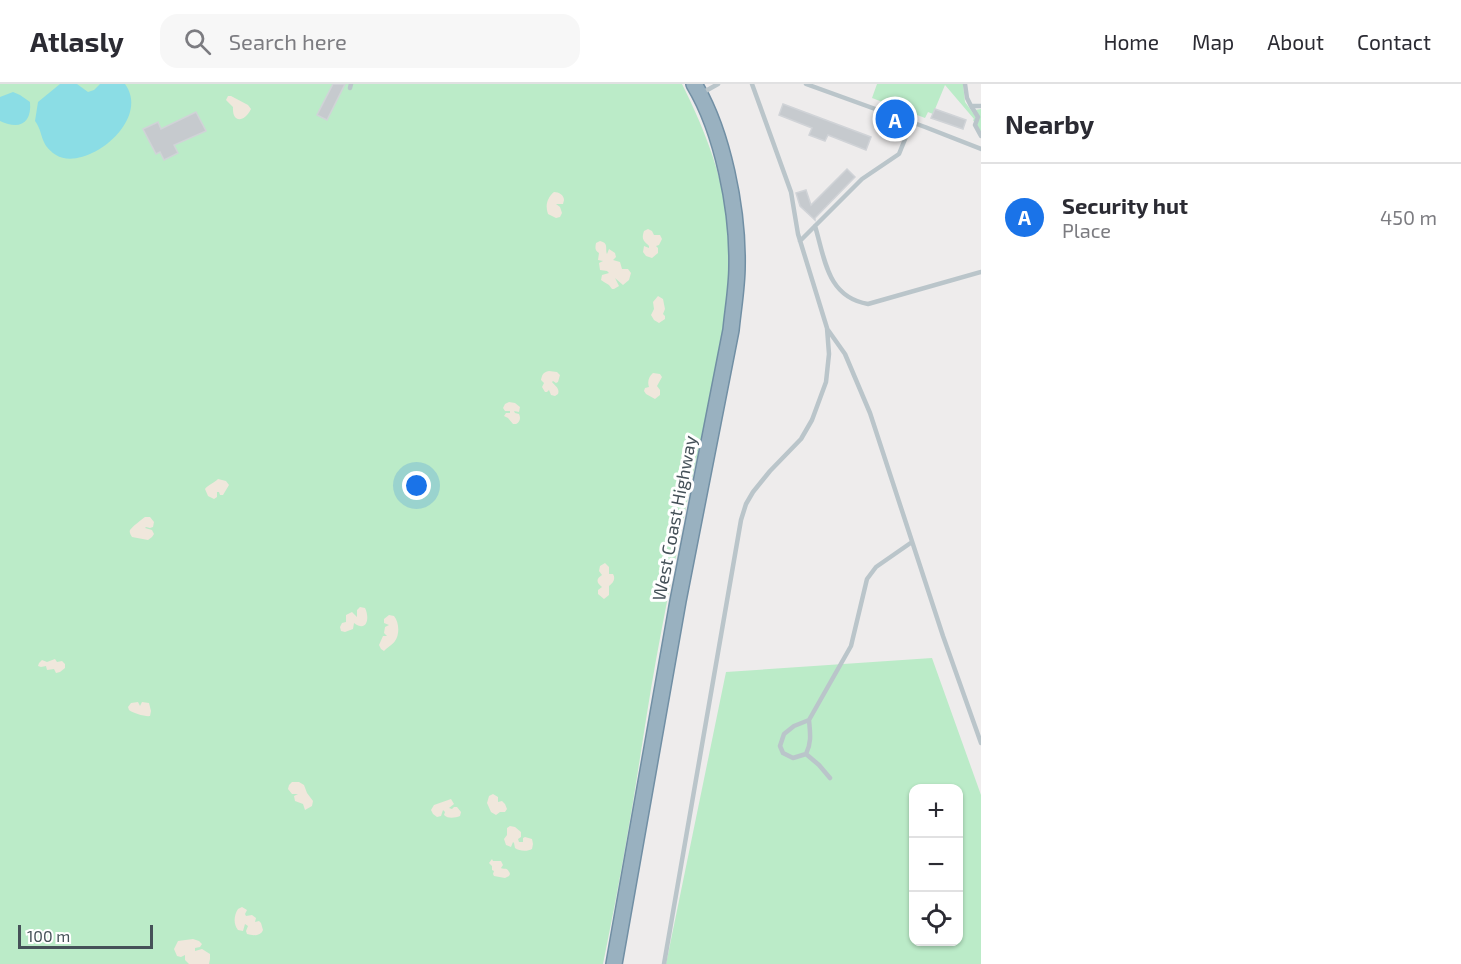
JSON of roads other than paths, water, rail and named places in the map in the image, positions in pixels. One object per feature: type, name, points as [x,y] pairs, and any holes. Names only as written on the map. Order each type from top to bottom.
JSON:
[{"type":"highway","name":"West Coast Highway","points":[[614,964],[678,601],[731,330],[735,297],[737,266],[731,197],[719,142],[697,89]]},
{"type":"lane","points":[[697,89],[718,84]]},
{"type":"lane","points":[[664,964],[741,520],[753,492],[801,439],[812,420],[826,381],[829,354],[827,328],[800,241],[791,192],[752,84]]},
{"type":"lane","points":[[806,84],[981,149]]},
{"type":"lane","points":[[965,84],[967,98],[978,117],[975,126],[981,136]]},
{"type":"lane","points":[[971,106],[981,106]]},
{"type":"lane","points":[[800,241],[862,179],[899,154],[912,122]]},
{"type":"lane","points":[[815,226],[831,280],[843,294],[856,302],[867,304],[981,272]]},
{"type":"lane","points":[[827,328],[846,354],[870,412],[943,636],[981,743]]},
{"type":"lane","points":[[809,720],[794,726],[784,734],[780,746],[783,753],[793,759],[806,754],[810,746],[809,720],[851,646],[867,579],[876,567],[912,542]]},
{"type":"lane","points":[[806,754],[830,778]]},
{"type":"water","points":[[60,84],[77,84],[88,92],[100,84],[125,84],[131,98],[130,113],[123,127],[112,140],[83,157],[68,159],[56,155],[44,143],[35,121],[38,102]]},
{"type":"water","points":[[13,92],[30,102],[29,116],[18,125],[0,121],[0,97]]},
{"type":"place","name":"Security hut","points":[[895,119]]}]
